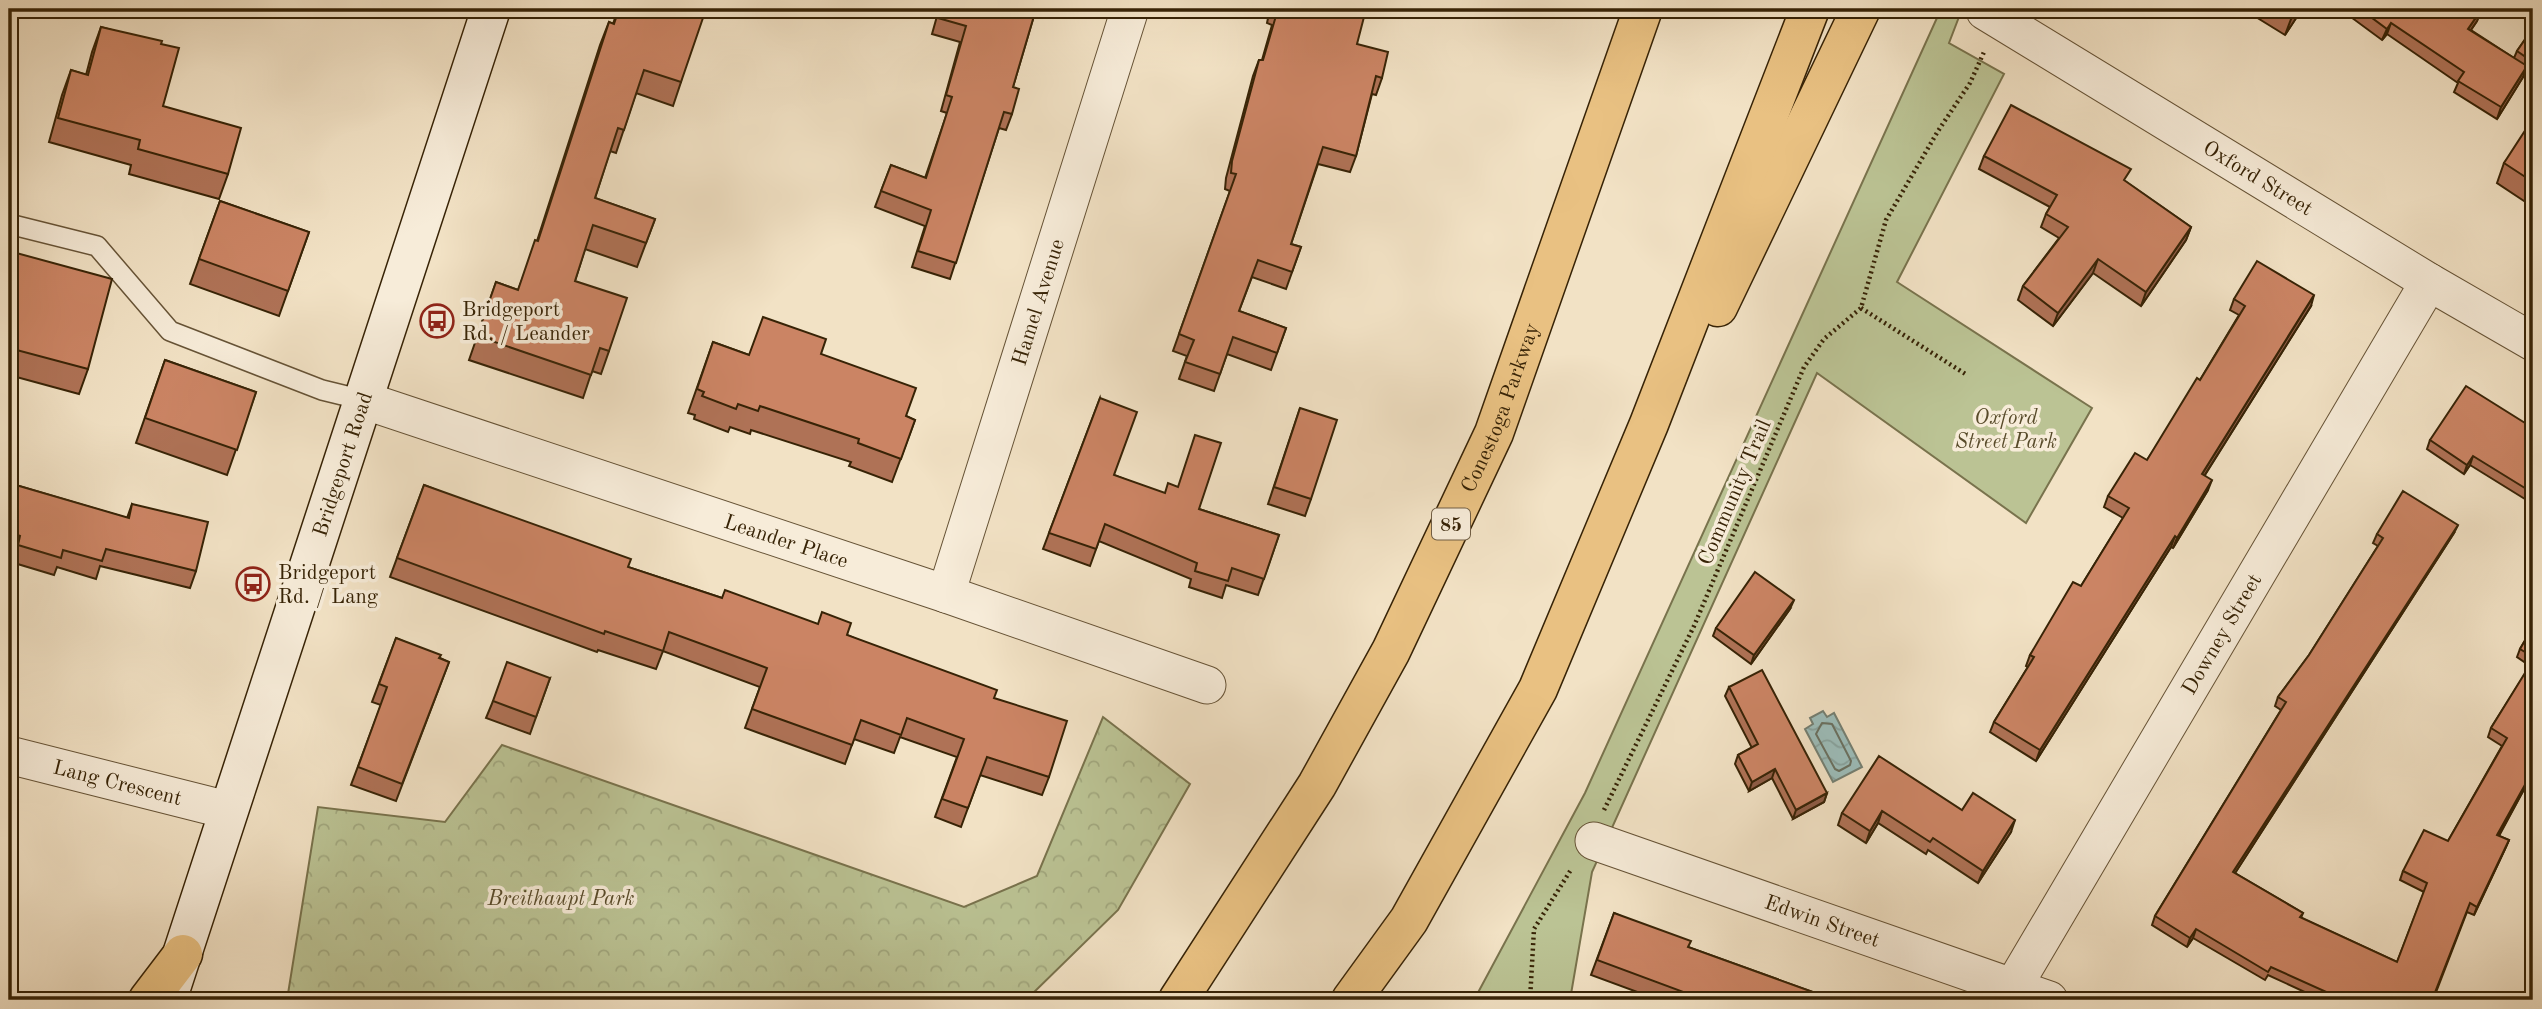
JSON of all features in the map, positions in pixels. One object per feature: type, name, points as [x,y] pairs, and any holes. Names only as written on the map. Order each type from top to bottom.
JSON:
[{"type":"highway","name":"Conestoga Parkway","points":[[1178,1000],[1317,785],[1391,651],[1494,433],[1643,9]]},
{"type":"highway","points":[[1351,1000],[1409,920],[1538,690],[1649,424],[1810,9]]},
{"type":"highway","points":[[1649,424],[1730,286],[1861,9]]},
{"type":"highway","points":[[148,1000],[183,954]]},
{"type":"main road","name":"Bridgeport Road","points":[[167,1000],[491,9]]},
{"type":"street","name":"Hamel Avenue","points":[[946,594],[1130,9]]},
{"type":"street","name":"Oxford Street","points":[[1985,11],[2429,282],[2533,342]]},
{"type":"street","name":"Downey Street","points":[[2012,987],[2429,282]]},
{"type":"street","name":"Leander Place","points":[[363,400],[946,594],[1208,685]]},
{"type":"street","name":"Lang Crescent","points":[[9,755],[227,810]]},
{"type":"street","name":"Edwin Street","points":[[1594,841],[2049,1000]]},
{"type":"lane","points":[[9,224],[97,246],[170,331],[322,390],[363,400]]},
{"type":"path","points":[[1968,375],[1861,308],[1886,220],[1938,131],[1970,83],[1984,51],[1985,11]]},
{"type":"path","name":"Community Trail","points":[[1530,1000],[1534,929],[1563,878],[1594,841],[1609,795],[1694,626],[1804,366],[1824,340],[1861,308]]},
{"type":"green space","name":"Oxford Street Park","points":[[1941,9],[1962,9],[1949,43],[2004,74],[1897,282],[2092,408],[2026,523],[1817,373],[1592,872],[1570,1000],[1474,1000],[1585,793]]},
{"type":"green space","name":"Breithaupt Park","points":[[1103,717],[1190,784],[1118,910],[1026,1000],[287,1000],[318,807],[445,822],[502,745],[964,907],[1037,876]]},
{"type":"water","points":[[1823,711],[1827,717],[1834,713],[1862,767],[1833,782],[1805,729],[1813,724],[1810,718]]},
{"type":"building","points":[[619,9],[689,9],[704,15],[681,82],[644,70],[624,130],[618,128],[595,198],[655,219],[646,243],[593,225],[575,281],[627,298],[609,351],[600,348],[591,375],[477,336],[496,282],[518,290],[535,240],[538,241],[609,22],[614,24]]},
{"type":"building","points":[[940,9],[1036,9],[1013,87],[1019,89],[1012,114],[1004,112],[956,263],[918,251],[931,210],[881,191],[891,165],[926,178],[952,97],[946,95],[966,26],[938,18]]},
{"type":"building","points":[[1278,9],[1349,9],[1348,12],[1364,17],[1357,44],[1388,52],[1382,78],[1376,76],[1356,156],[1323,147],[1291,244],[1301,247],[1292,272],[1258,260],[1239,311],[1286,328],[1277,353],[1233,337],[1220,374],[1185,362],[1194,340],[1179,334],[1236,174],[1231,173],[1232,161],[1259,60],[1263,60]]},
{"type":"building","points":[[2360,9],[2479,9],[2481,10],[2468,29],[2527,66],[2501,107],[2458,81],[2464,72],[2391,23],[2387,29]]},
{"type":"building","points":[[101,27],[162,41],[161,44],[179,48],[163,106],[241,128],[228,174],[138,149],[140,140],[58,118],[71,70],[88,75]]},
{"type":"building","points":[[2533,28],[2533,62],[2517,51]]},
{"type":"building","points":[[2011,105],[2131,169],[2124,180],[2191,227],[2146,292],[2098,259],[2058,313],[2023,286],[2068,227],[2046,214],[2057,195],[1984,156]]},
{"type":"building","points":[[2528,126],[2533,130],[2533,182],[2504,163]]},
{"type":"building","points":[[220,201],[309,232],[288,291],[199,259]]},
{"type":"building","points":[[9,251],[112,279],[88,369],[9,348]]},
{"type":"building","points":[[2257,261],[2314,295],[2202,474],[2212,480],[2040,750],[1994,722],[2034,657],[2030,655],[2073,582],[2081,586],[2129,508],[2108,496],[2135,453],[2147,460],[2197,378],[2200,380],[2245,306],[2234,299]]},
{"type":"building","points":[[763,317],[826,339],[821,354],[916,388],[906,416],[915,420],[901,459],[858,443],[859,439],[760,406],[758,411],[738,404],[736,409],[702,396],[704,392],[697,389],[713,342],[749,355]]},
{"type":"building","points":[[165,360],[256,392],[237,450],[145,418]]},
{"type":"building","points":[[2466,386],[2533,428],[2533,493],[2473,456],[2467,465],[2430,440]]},
{"type":"building","points":[[1100,398],[1137,412],[1114,475],[1165,493],[1168,483],[1178,487],[1195,435],[1221,443],[1199,509],[1279,535],[1264,579],[1232,568],[1228,581],[1195,571],[1197,563],[1105,524],[1096,549],[1049,533]]},
{"type":"building","points":[[1300,408],[1337,420],[1311,499],[1274,487]]},
{"type":"building","points":[[9,483],[129,518],[132,504],[208,522],[196,571],[106,549],[102,561],[63,550],[61,558],[18,545],[20,536],[9,532]]},
{"type":"building","points":[[424,485],[631,559],[628,567],[722,598],[725,590],[818,624],[822,612],[851,623],[847,635],[997,690],[994,698],[1067,721],[1049,777],[987,757],[968,808],[942,799],[964,739],[907,718],[901,735],[861,720],[852,745],[752,709],[767,668],[669,632],[663,651],[605,631],[604,634],[397,558]]},
{"type":"building","points":[[2403,491],[2458,525],[2233,872],[2303,913],[2300,917],[2397,962],[2427,883],[2403,871],[2424,830],[2448,841],[2507,738],[2491,728],[2533,660],[2533,761],[2527,771],[2531,774],[2497,835],[2509,840],[2477,907],[2470,903],[2432,1000],[2344,1000],[2271,967],[2268,972],[2196,929],[2190,938],[2155,916],[2286,702],[2278,697],[2309,655],[2383,538],[2377,534]]},
{"type":"building","points":[[1755,572],[1794,600],[1754,655],[1716,628]]},
{"type":"building","points":[[2533,627],[2533,657],[2520,649]]},
{"type":"building","points":[[396,638],[441,655],[439,658],[449,662],[402,784],[358,767],[387,687],[379,684]]},
{"type":"building","points":[[507,662],[550,678],[536,717],[493,701]]},
{"type":"building","points":[[1762,670],[1827,793],[1796,810],[1775,769],[1752,782],[1738,755],[1758,744],[1729,687]]},
{"type":"building","points":[[1879,756],[1962,810],[1973,793],[2015,820],[1983,871],[1933,838],[1930,842],[1882,811],[1870,831],[1842,813]]},
{"type":"building","points":[[1614,913],[1691,941],[1688,947],[1835,1000],[1696,1000],[1697,997],[1597,960]]},
{"type":"place","name":"Bridgeport Rd. / Leander","points":[[437,321]]},
{"type":"place","name":"Bridgeport Rd. / Lang","points":[[253,584]]}]
